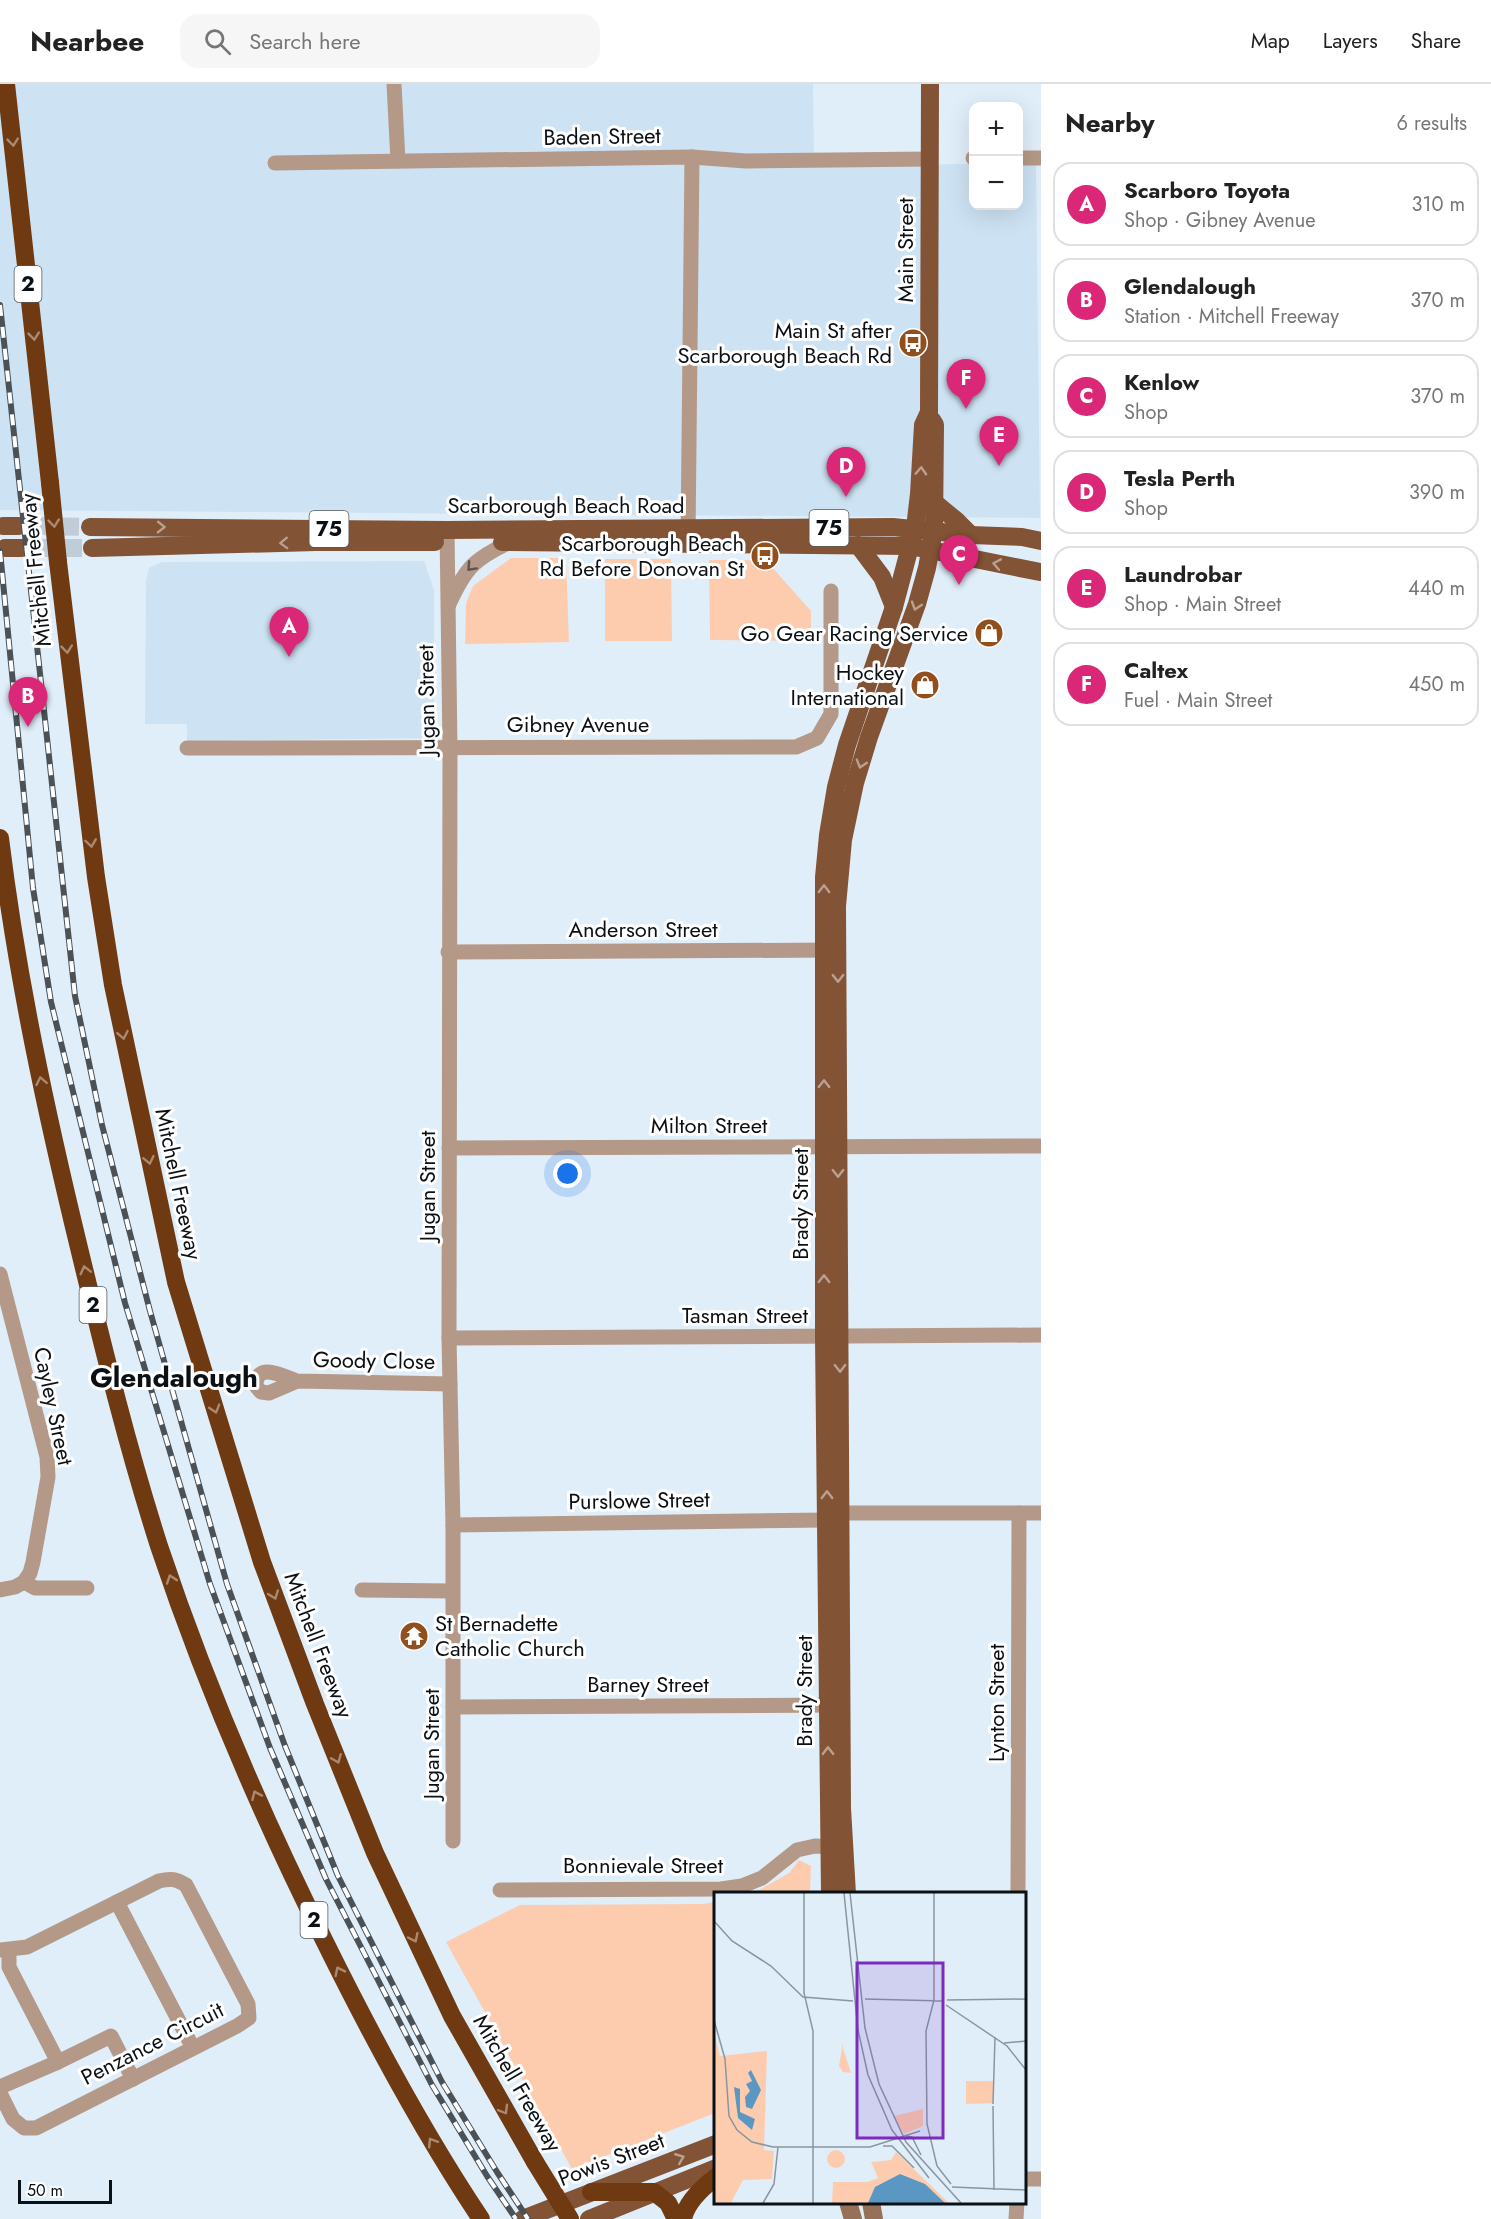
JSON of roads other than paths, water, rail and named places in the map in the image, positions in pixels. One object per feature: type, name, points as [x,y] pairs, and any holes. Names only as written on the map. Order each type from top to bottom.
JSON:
[{"type":"highway","name":"Mitchell Freeway","points":[[6,84],[61,591],[94,866],[113,985],[176,1282],[262,1562],[370,1842],[452,2016],[570,2219]]},
{"type":"highway","name":"2","points":[[0,838],[7,899],[47,1117],[130,1451],[159,1547],[190,1635],[245,1771],[298,1889],[355,2004],[417,2118],[481,2219]]},
{"type":"highway","points":[[683,2219],[684,2213],[696,2196],[714,2178]]},
{"type":"highway","points":[[591,2192],[654,2192],[668,2203],[676,2219]]},
{"type":"main road","name":"Main Street","points":[[930,84],[929,416],[935,425],[935,503],[931,549]]},
{"type":"main road","name":"Main Street","points":[[912,537],[919,494],[923,425],[929,416]]},
{"type":"main road","points":[[935,503],[971,535]]},
{"type":"main road","name":"Scarborough Beach Road","points":[[90,527],[447,536],[912,537],[931,549],[1041,573]]},
{"type":"main road","name":"Scarborough Beach Road","points":[[92,548],[316,543],[447,536],[512,542],[688,536],[858,545],[912,537],[934,530],[1041,541]]},
{"type":"main road","name":"Brady Street","points":[[847,1892],[838,1847],[830,950],[824,877],[836,787],[847,745],[894,607],[912,537]]},
{"type":"main road","points":[[858,545],[882,577],[894,607]]},
{"type":"main road","name":"Brady Street","points":[[830,950],[850,801],[869,737],[917,604],[931,549]]},
{"type":"main road","points":[[1041,550],[1038,561],[1041,573]]},
{"type":"main road","name":"Brady Street","points":[[830,1892],[838,1847]]},
{"type":"main road","name":"Powis Street","points":[[523,2219],[714,2145]]},
{"type":"main road","name":"Powis Street","points":[[589,2219],[714,2169]]},
{"type":"main road","points":[[849,2204],[853,2219]]},
{"type":"main road","points":[[871,2204],[874,2219]]},
{"type":"street","points":[[394,84],[398,161]]},
{"type":"street","points":[[688,536],[692,157]]},
{"type":"street","name":"Baden Street","points":[[275,164],[692,157],[746,161],[929,159]]},
{"type":"street","points":[[1023,158],[1041,158]]},
{"type":"street","name":"Jugan Street","points":[[447,536],[450,747],[448,952],[453,1841]]},
{"type":"street","points":[[447,609],[460,579],[471,566],[490,552],[512,542]]},
{"type":"street","name":"Gibney Avenue","points":[[187,748],[796,747],[817,738],[831,714],[831,591]]},
{"type":"street","name":"Anderson Street","points":[[448,952],[830,950]]},
{"type":"street","name":"Milton Street","points":[[449,1148],[1041,1146]]},
{"type":"street","name":"Cayley Street","points":[[0,1274],[46,1457],[48,1476],[33,1562],[24,1582]]},
{"type":"street","name":"Tasman Street","points":[[450,1338],[1041,1335]]},
{"type":"street","name":"Goody Close","points":[[297,1381],[450,1384]]},
{"type":"street","name":"Lynton Street","points":[[1018,1513],[1018,1892]]},
{"type":"street","name":"Purslowe Street","points":[[453,1525],[1041,1513]]},
{"type":"street","points":[[0,1590],[15,1587],[24,1582],[35,1588],[87,1588]]},
{"type":"street","points":[[362,1590],[452,1591]]},
{"type":"street","name":"Barney Street","points":[[453,1707],[835,1705]]},
{"type":"street","name":"Bonnievale Street","points":[[500,1890],[721,1889],[742,1886],[762,1878],[797,1850],[838,1847]]},
{"type":"street","name":"Penzance Circuit","points":[[0,2093],[13,2119],[24,2128],[36,2128],[249,2018],[248,2004],[243,1994],[186,1885],[178,1880],[169,1878],[27,1947],[4,1950]]},
{"type":"street","points":[[117,1902],[193,2048]]},
{"type":"street","points":[[4,1950],[9,1967],[58,2062]]},
{"type":"street","points":[[0,2087],[111,2036],[133,2079]]},
{"type":"street","points":[[1016,2219],[1017,2204]]},
{"type":"tunnel","points":[[34,526],[90,527]]},
{"type":"tunnel","points":[[37,548],[92,548]]},
{"type":"railway","points":[[0,305],[75,996],[102,1125],[150,1311],[227,1584],[285,1746],[338,1876],[442,2082],[528,2219]]},
{"type":"railway","points":[[0,551],[33,888],[51,1002],[125,1303],[210,1584],[270,1748],[326,1879],[432,2085],[516,2219]]},
{"type":"place","name":"Main St after Scarborough Beach Rd","points":[[913,343]]},
{"type":"place","name":"Caltex","points":[[966,409]]},
{"type":"place","name":"Laundrobar","points":[[999,466]]},
{"type":"place","name":"Tesla Perth","points":[[846,497]]},
{"type":"place","name":"Scarborough Beach Rd Before Donovan St","points":[[765,556]]},
{"type":"place","name":"Kenlow","points":[[959,585]]},
{"type":"place","name":"Go Gear Racing Service","points":[[989,633]]},
{"type":"place","name":"Scarboro Toyota","points":[[289,657]]},
{"type":"place","name":"Hockey International","points":[[925,685]]},
{"type":"place","name":"Glendalough","points":[[28,727]]},
{"type":"place","name":"St Bernadette Catholic Church","points":[[414,1636]]},
{"type":"district","name":"Glendalough","points":[[174,1377]]}]
